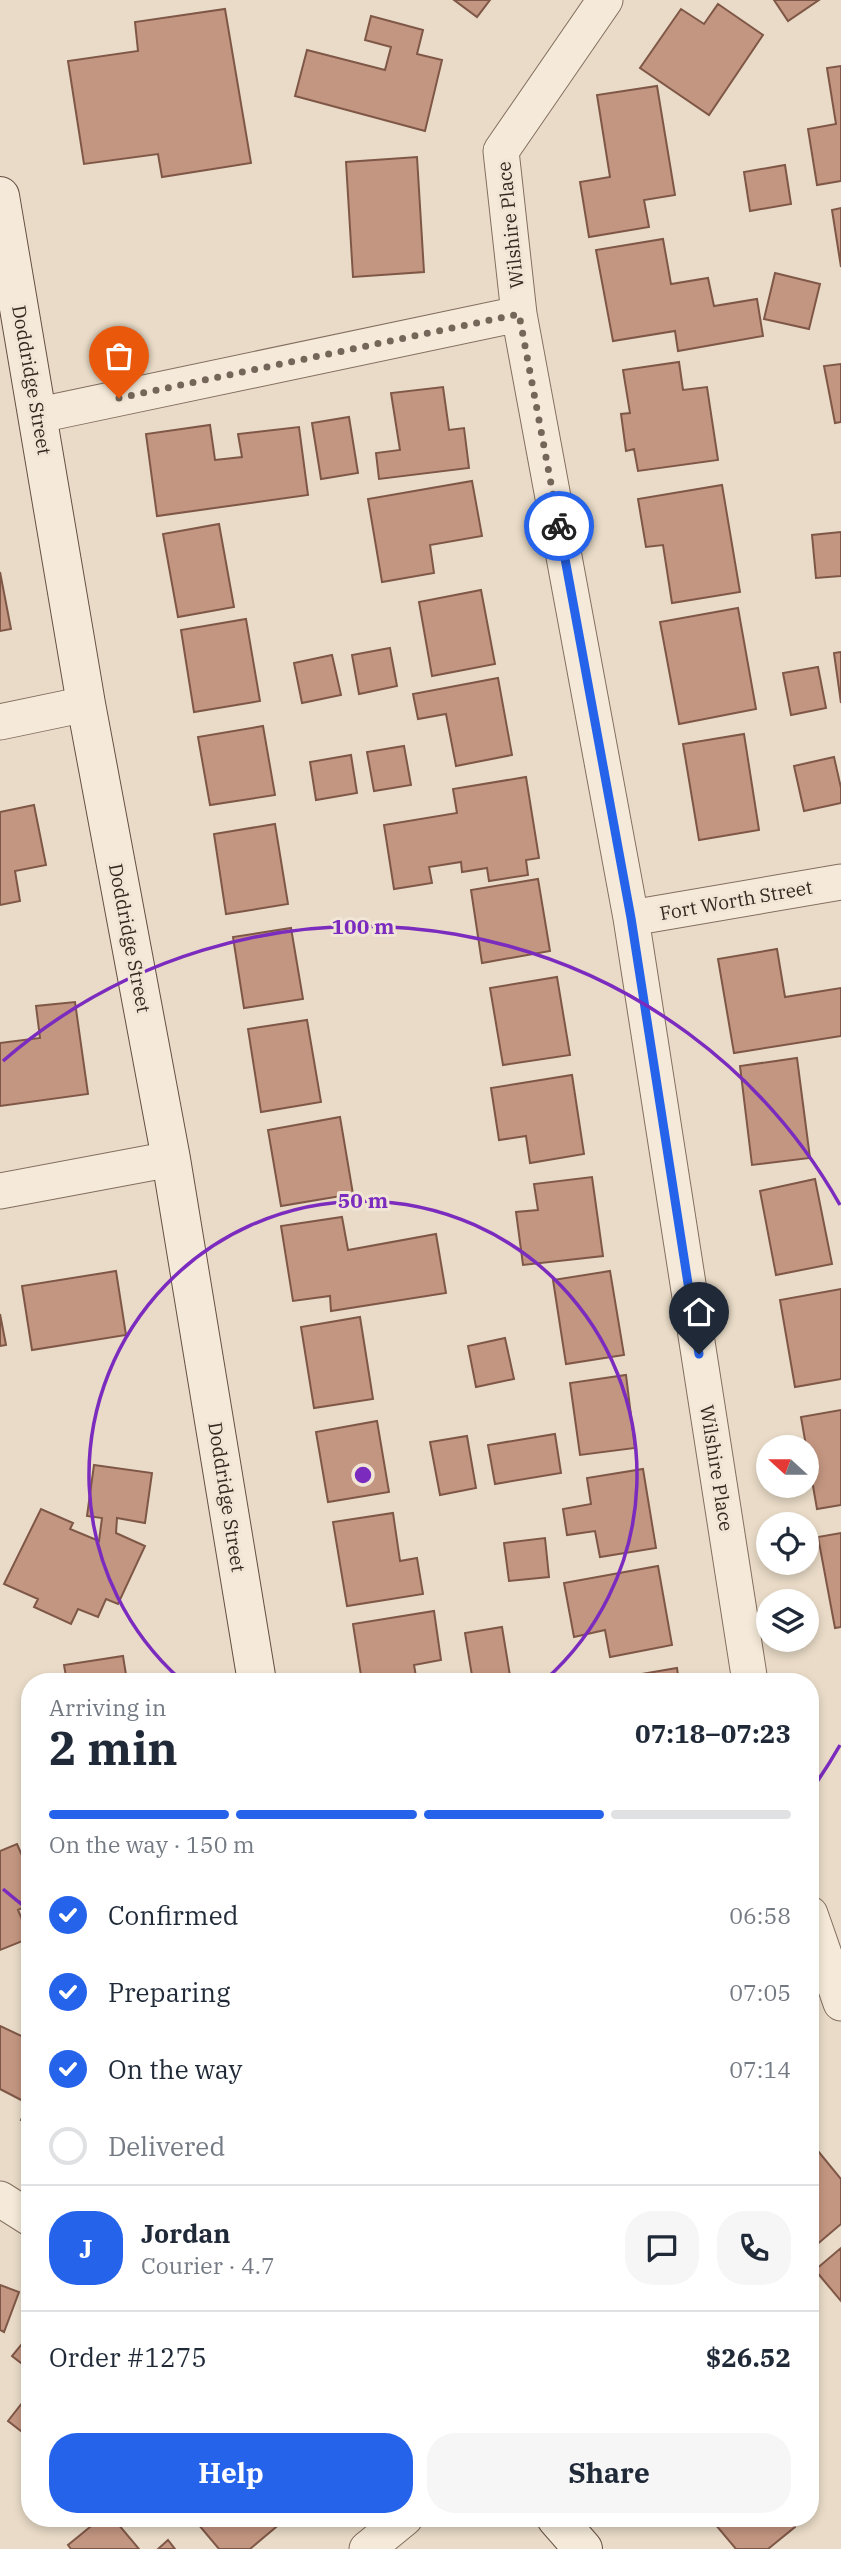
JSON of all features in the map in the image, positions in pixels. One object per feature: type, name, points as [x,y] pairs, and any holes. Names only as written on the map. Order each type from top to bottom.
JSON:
[{"type":"main road","name":"Doddridge Street","points":[[0,195],[4,251],[39,415],[86,704],[171,1159],[256,1673]]},
{"type":"main road","points":[[564,2527],[583,2549]]},
{"type":"street","name":"Wilshire Place","points":[[605,0],[501,151],[519,314],[631,918],[749,1673]]},
{"type":"street","points":[[39,415],[519,314]]},
{"type":"street","points":[[0,722],[86,704]]},
{"type":"street","name":"Fort Worth Street","points":[[631,918],[841,882]]},
{"type":"street","points":[[0,1191],[171,1159]]},
{"type":"street","points":[[819,1939],[841,2003]]},
{"type":"street","points":[[0,2199],[21,2212]]},
{"type":"building","points":[[454,0],[490,0],[477,17]]},
{"type":"building","points":[[774,0],[819,0],[788,21]]},
{"type":"building","points":[[718,4],[763,35],[709,115],[640,68],[681,9],[704,24]]},
{"type":"building","points":[[225,9],[251,163],[162,177],[158,154],[84,164],[68,61],[138,51],[135,22]]},
{"type":"building","points":[[371,16],[423,30],[417,54],[442,60],[425,131],[295,96],[307,50],[385,70],[391,47],[365,40]]},
{"type":"building","points":[[841,66],[841,181],[817,185],[808,129],[836,124],[827,68]]},
{"type":"building","points":[[657,86],[675,195],[644,200],[649,227],[589,237],[580,182],[610,177],[597,95]]},
{"type":"building","points":[[417,157],[424,272],[353,277],[346,162]]},
{"type":"building","points":[[785,165],[791,204],[750,211],[744,172]]},
{"type":"building","points":[[841,208],[841,267],[832,210]]},
{"type":"building","points":[[663,239],[671,284],[708,278],[714,306],[757,299],[763,336],[678,351],[675,331],[613,341],[596,250]]},
{"type":"building","points":[[775,273],[820,284],[809,329],[764,319]]},
{"type":"building","points":[[679,362],[683,390],[707,387],[718,460],[638,471],[634,449],[626,451],[621,414],[630,413],[623,370]]},
{"type":"building","points":[[841,364],[841,422],[835,423],[824,366]]},
{"type":"building","points":[[443,387],[449,430],[464,428],[469,468],[379,479],[376,453],[400,450],[391,393]]},
{"type":"building","points":[[349,417],[358,473],[321,479],[312,423]]},
{"type":"building","points":[[210,425],[215,460],[242,457],[238,434],[299,427],[308,495],[157,516],[146,434]]},
{"type":"building","points":[[472,481],[482,536],[430,545],[434,573],[382,582],[368,499]]},
{"type":"building","points":[[722,485],[740,592],[672,603],[663,545],[646,547],[638,499]]},
{"type":"building","points":[[219,524],[234,607],[178,617],[163,534]]},
{"type":"building","points":[[841,532],[841,576],[816,578],[812,535]]},
{"type":"building","points":[[0,572],[11,629],[0,631]]},
{"type":"building","points":[[481,590],[495,664],[432,676],[419,602]]},
{"type":"building","points":[[738,608],[756,709],[679,724],[660,622]]},
{"type":"building","points":[[246,619],[260,701],[194,712],[181,630]]},
{"type":"building","points":[[390,648],[397,686],[359,694],[352,655]]},
{"type":"building","points":[[841,652],[841,703],[834,653]]},
{"type":"building","points":[[332,655],[341,695],[302,703],[294,663]]},
{"type":"building","points":[[818,667],[826,708],[791,715],[783,673]]},
{"type":"building","points":[[498,678],[512,755],[456,766],[446,714],[418,719],[413,694]]},
{"type":"building","points":[[263,726],[275,795],[210,805],[198,737]]},
{"type":"building","points":[[744,734],[759,830],[699,840],[683,744]]},
{"type":"building","points":[[404,746],[411,785],[374,791],[367,752]]},
{"type":"building","points":[[351,755],[357,793],[316,800],[310,762]]},
{"type":"building","points":[[834,757],[841,788],[841,803],[804,811],[794,766]]},
{"type":"building","points":[[526,777],[539,858],[526,860],[528,875],[489,881],[487,868],[462,872],[461,862],[429,867],[432,883],[394,889],[384,825],[457,813],[453,789]]},
{"type":"building","points":[[34,805],[46,865],[15,871],[20,901],[0,905],[0,812]]},
{"type":"building","points":[[275,824],[288,904],[226,914],[214,834]]},
{"type":"building","points":[[538,879],[550,951],[482,963],[471,890]]},
{"type":"building","points":[[291,928],[303,999],[244,1008],[233,937]]},
{"type":"building","points":[[777,949],[785,997],[841,988],[841,1036],[734,1053],[718,959]]},
{"type":"building","points":[[557,977],[570,1055],[503,1065],[490,988]]},
{"type":"building","points":[[75,1002],[88,1094],[0,1106],[0,1043],[40,1038],[36,1006]]},
{"type":"building","points":[[307,1020],[321,1102],[261,1112],[248,1029]]},
{"type":"building","points":[[797,1058],[810,1158],[752,1165],[740,1066]]},
{"type":"building","points":[[572,1075],[584,1154],[530,1163],[526,1136],[499,1140],[491,1088]]},
{"type":"building","points":[[340,1117],[353,1194],[281,1206],[268,1130]]},
{"type":"building","points":[[592,1177],[603,1256],[523,1265],[516,1212],[538,1210],[534,1184]]},
{"type":"building","points":[[815,1179],[832,1264],[776,1275],[760,1191]]},
{"type":"building","points":[[342,1217],[348,1250],[436,1234],[446,1293],[331,1311],[330,1296],[293,1301],[281,1226]]},
{"type":"building","points":[[116,1271],[126,1335],[32,1350],[22,1286]]},
{"type":"building","points":[[610,1271],[624,1355],[566,1364],[553,1280]]},
{"type":"building","points":[[841,1289],[841,1379],[795,1387],[780,1300]]},
{"type":"building","points":[[0,1314],[6,1345],[0,1346]]},
{"type":"building","points":[[360,1317],[373,1399],[314,1408],[301,1327]]},
{"type":"building","points":[[505,1338],[514,1379],[476,1387],[468,1346]]},
{"type":"building","points":[[626,1375],[635,1448],[580,1455],[570,1383]]},
{"type":"building","points":[[841,1410],[841,1505],[817,1509],[815,1498],[819,1498],[819,1435],[804,1435],[801,1417]]},
{"type":"building","points":[[377,1421],[389,1492],[328,1502],[316,1432]]},
{"type":"building","points":[[555,1434],[561,1473],[495,1484],[488,1445]]},
{"type":"building","points":[[467,1436],[476,1488],[440,1495],[430,1442]]},
{"type":"building","points":[[94,1465],[152,1473],[145,1523],[117,1518],[116,1533],[145,1546],[118,1604],[106,1599],[98,1617],[78,1609],[71,1624],[34,1607],[38,1599],[4,1584],[41,1509],[73,1523],[70,1529],[99,1541],[102,1518],[87,1516]]},
{"type":"building","points":[[643,1469],[656,1548],[600,1557],[595,1531],[567,1535],[563,1509],[591,1504],[587,1478]]},
{"type":"building","points":[[393,1513],[400,1561],[417,1558],[423,1594],[347,1606],[333,1522]]},
{"type":"building","points":[[841,1533],[841,1627],[835,1628],[819,1537]]},
{"type":"building","points":[[545,1538],[549,1577],[509,1581],[504,1543]]},
{"type":"building","points":[[658,1566],[672,1645],[610,1657],[605,1630],[574,1637],[564,1583]]},
{"type":"building","points":[[434,1611],[441,1660],[414,1665],[415,1673],[361,1673],[353,1624]]},
{"type":"building","points":[[502,1627],[510,1673],[472,1673],[465,1633]]},
{"type":"building","points":[[123,1656],[126,1673],[65,1673],[64,1665]]},
{"type":"building","points":[[677,1668],[678,1673],[648,1673]]},
{"type":"building","points":[[17,1844],[21,1853],[21,1908],[18,1910],[21,1917],[21,1942],[0,1950],[0,1851]]},
{"type":"building","points":[[0,2026],[21,2036],[21,2100],[0,2089]]},
{"type":"building","points":[[819,2152],[841,2179],[841,2224],[819,2243]]},
{"type":"building","points":[[841,2248],[841,2301],[819,2275],[819,2267]]},
{"type":"building","points":[[0,2285],[19,2292],[4,2332],[0,2330]]},
{"type":"building","points":[[21,2345],[21,2363],[12,2356]]},
{"type":"building","points":[[21,2404],[21,2431],[8,2421]]},
{"type":"building","points":[[90,2527],[121,2527],[139,2549],[71,2549],[68,2545]]},
{"type":"building","points":[[201,2527],[276,2527],[250,2549],[219,2549]]},
{"type":"building","points":[[718,2527],[795,2527],[768,2549],[736,2549]]},
{"type":"building","points":[[168,2540],[175,2549],[158,2549]]},
{"type":"way so far","points":[[119,398],[519,314],[559,526]]},
{"type":"route","points":[[559,526],[631,918],[699,1354]]}]
